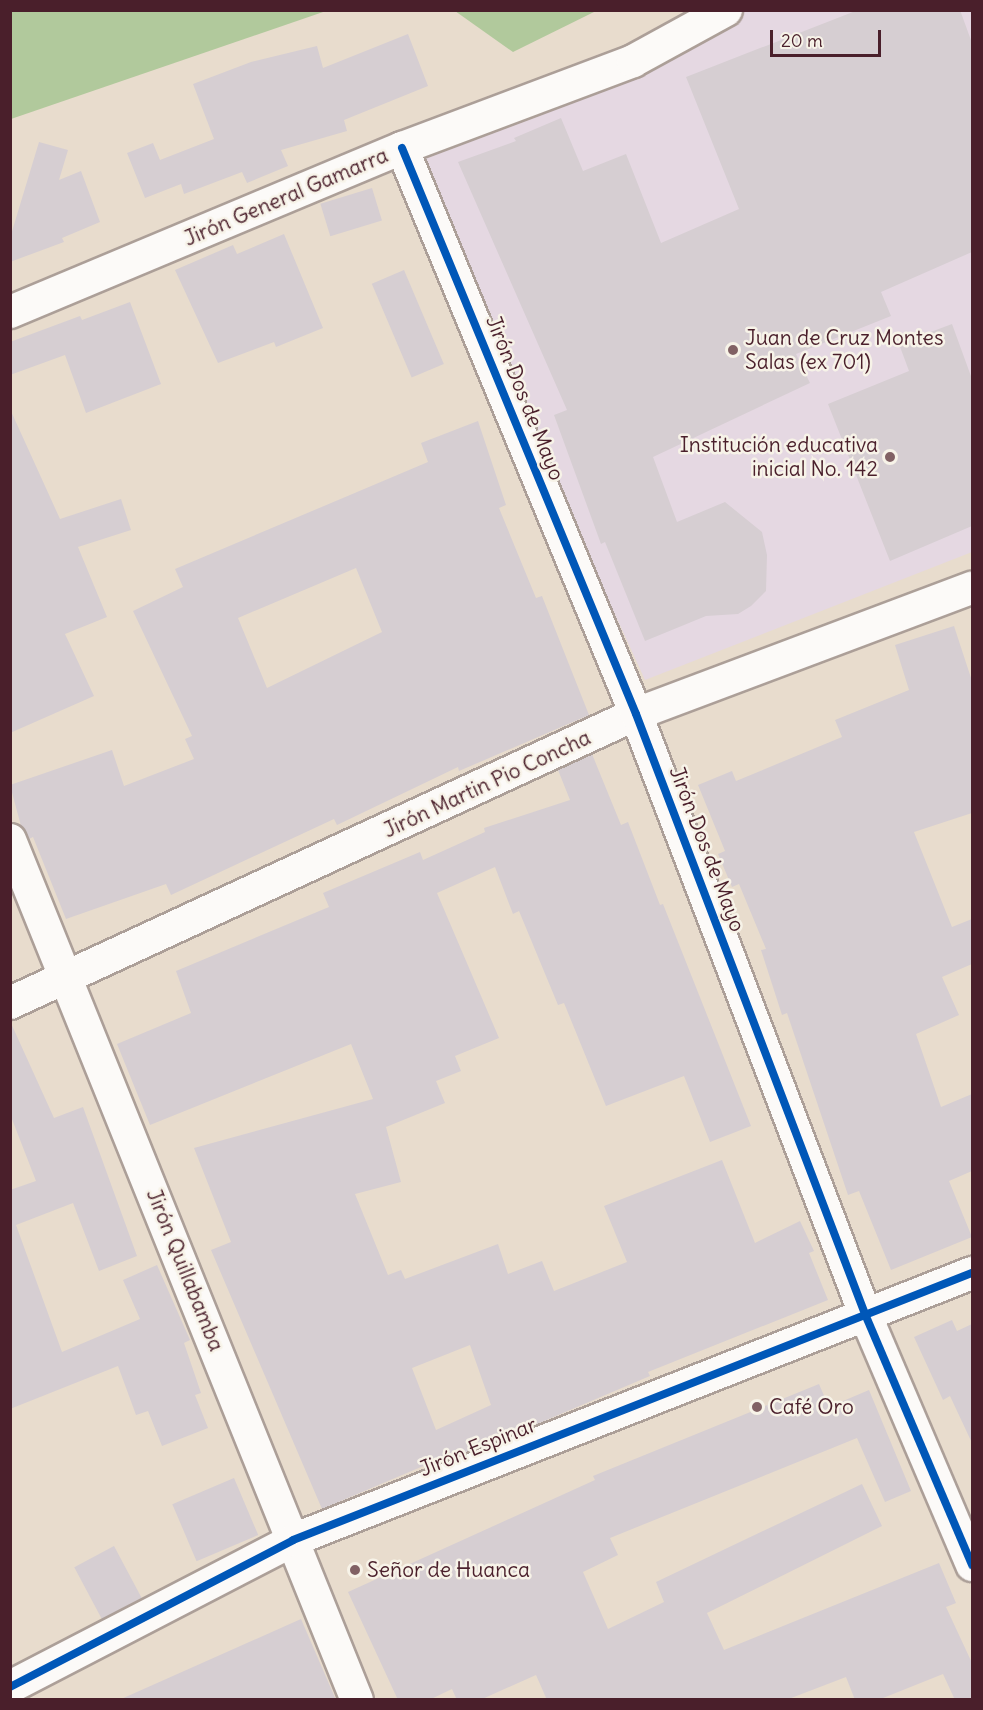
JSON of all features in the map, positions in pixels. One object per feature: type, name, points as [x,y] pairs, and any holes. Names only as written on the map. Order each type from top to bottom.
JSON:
[{"type":"street","name":"Jirón General Gamarra","points":[[10,312],[402,148],[633,61],[726,10]]},
{"type":"street","name":"Jirón Dos de Mayo","points":[[402,148],[636,714],[865,1314],[972,1564]]},
{"type":"street","name":"Jirón Martin Pio Concha","points":[[10,1003],[636,714],[972,588]]},
{"type":"street","name":"Jirón Quillabamba","points":[[10,840],[68,978],[357,1700]]},
{"type":"street","name":"Jirón Espinar","points":[[10,1687],[293,1540],[972,1273]]},
{"type":"shaded area","name":"Juan de Cruz Montes Salas (ex 701)","points":[[714,11],[972,11],[972,552],[645,680],[402,148]]},
{"type":"green space","points":[[11,10],[326,10],[326,11],[11,119]]},
{"type":"green space","points":[[455,11],[596,11],[513,52]]},
{"type":"building","points":[[858,10],[960,10],[972,43],[972,252],[881,292],[891,316],[796,354],[810,383],[653,457],[677,522],[725,502],[762,532],[767,555],[766,591],[751,606],[738,614],[706,616],[645,641],[605,542],[601,544],[554,415],[567,410],[458,162],[516,141],[514,138],[561,118],[583,171],[626,154],[661,243],[739,209],[686,77]]},
{"type":"building","points":[[408,34],[428,86],[344,120],[347,131],[281,150],[288,166],[247,183],[242,172],[184,194],[181,184],[145,198],[127,153],[153,143],[160,160],[214,139],[193,84],[251,62],[317,46],[323,68]]},
{"type":"building","points":[[39,142],[68,150],[59,180],[81,171],[100,222],[62,238],[64,242],[10,262],[10,238]]},
{"type":"building","points":[[372,188],[382,221],[330,236],[320,204]]},
{"type":"building","points":[[284,234],[323,328],[276,347],[274,342],[218,363],[175,270],[233,245],[237,254]]},
{"type":"building","points":[[404,270],[444,364],[412,378],[372,284]]},
{"type":"building","points":[[130,302],[161,384],[86,413],[65,355],[10,375],[10,342],[80,316],[82,320]]},
{"type":"building","points":[[952,324],[972,379],[972,526],[890,561],[828,404],[909,371],[899,344]]},
{"type":"building","points":[[10,409],[60,519],[121,499],[131,530],[78,547],[107,617],[65,634],[94,696],[10,733]]},
{"type":"building","points":[[478,421],[506,505],[499,508],[536,598],[542,596],[589,715],[459,771],[458,767],[337,825],[334,819],[171,895],[166,884],[66,919],[33,837],[29,839],[21,826],[10,785],[112,750],[124,786],[194,759],[185,739],[192,736],[133,611],[183,587],[175,569],[428,462],[421,443]],"holes":[[[356,568],[382,632],[267,688],[238,618]]]},
{"type":"building","points":[[954,626],[972,681],[972,813],[914,832],[952,927],[972,919],[972,964],[942,977],[959,1015],[916,1034],[941,1107],[972,1094],[972,1171],[949,1181],[972,1237],[891,1270],[859,1191],[848,1195],[787,1013],[782,1015],[761,950],[766,949],[739,884],[732,887],[718,854],[725,851],[698,785],[732,771],[736,781],[842,737],[835,720],[909,690],[895,645]]},
{"type":"building","points":[[592,754],[621,825],[628,822],[751,1126],[710,1142],[684,1076],[606,1106],[564,1003],[558,1005],[519,911],[513,914],[495,867],[437,893],[499,1038],[455,1056],[461,1071],[436,1081],[445,1103],[386,1127],[401,1182],[355,1194],[388,1275],[401,1270],[405,1279],[498,1244],[508,1274],[542,1261],[554,1291],[627,1262],[604,1206],[722,1160],[755,1243],[800,1221],[814,1251],[809,1253],[828,1300],[648,1372],[650,1376],[523,1430],[429,1467],[428,1464],[322,1509],[211,1250],[231,1242],[194,1148],[373,1099],[351,1044],[150,1125],[117,1044],[191,1013],[176,971],[329,907],[323,893],[420,852],[423,860],[485,832],[484,828],[570,800],[558,770]],"holes":[[[470,1345],[491,1405],[436,1430],[412,1368]]]},
{"type":"building","points":[[10,1021],[54,1118],[83,1107],[137,1256],[99,1271],[73,1203],[16,1225],[62,1352],[140,1319],[123,1280],[157,1265],[190,1340],[184,1343],[201,1393],[195,1395],[208,1428],[162,1446],[148,1411],[136,1415],[118,1366],[10,1409],[10,1190],[36,1181],[10,1114]]},
{"type":"building","points":[[952,1320],[957,1331],[972,1324],[972,1443],[950,1396],[943,1400],[914,1337]]},
{"type":"building","points":[[819,1384],[829,1407],[869,1390],[911,1491],[885,1502],[857,1438],[610,1538],[618,1555],[583,1572],[608,1629],[664,1602],[656,1582],[862,1484],[882,1526],[707,1613],[724,1650],[939,1563],[956,1603],[946,1607],[972,1663],[972,1700],[955,1700],[943,1674],[878,1700],[855,1700],[846,1677],[786,1700],[547,1700],[536,1675],[480,1700],[457,1700],[452,1689],[429,1700],[398,1700],[348,1592],[595,1480],[593,1476]]},
{"type":"building","points":[[234,1478],[258,1535],[197,1561],[172,1504]]},
{"type":"building","points":[[114,1546],[142,1598],[102,1619],[74,1567]]},
{"type":"building","points":[[301,1619],[336,1700],[119,1700]]},
{"type":"cycle path","points":[[402,148],[636,714],[865,1314],[972,1565]]},
{"type":"cycle path","points":[[10,1687],[293,1540],[972,1273]]},
{"type":"place","name":"Juan de Cruz Montes Salas (ex 701)","points":[[733,350]]},
{"type":"place","name":"Institución educativa inicial No. 142","points":[[890,457]]},
{"type":"place","name":"Café Oro","points":[[757,1407]]},
{"type":"place","name":"Señor de Huanca","points":[[355,1570]]}]
